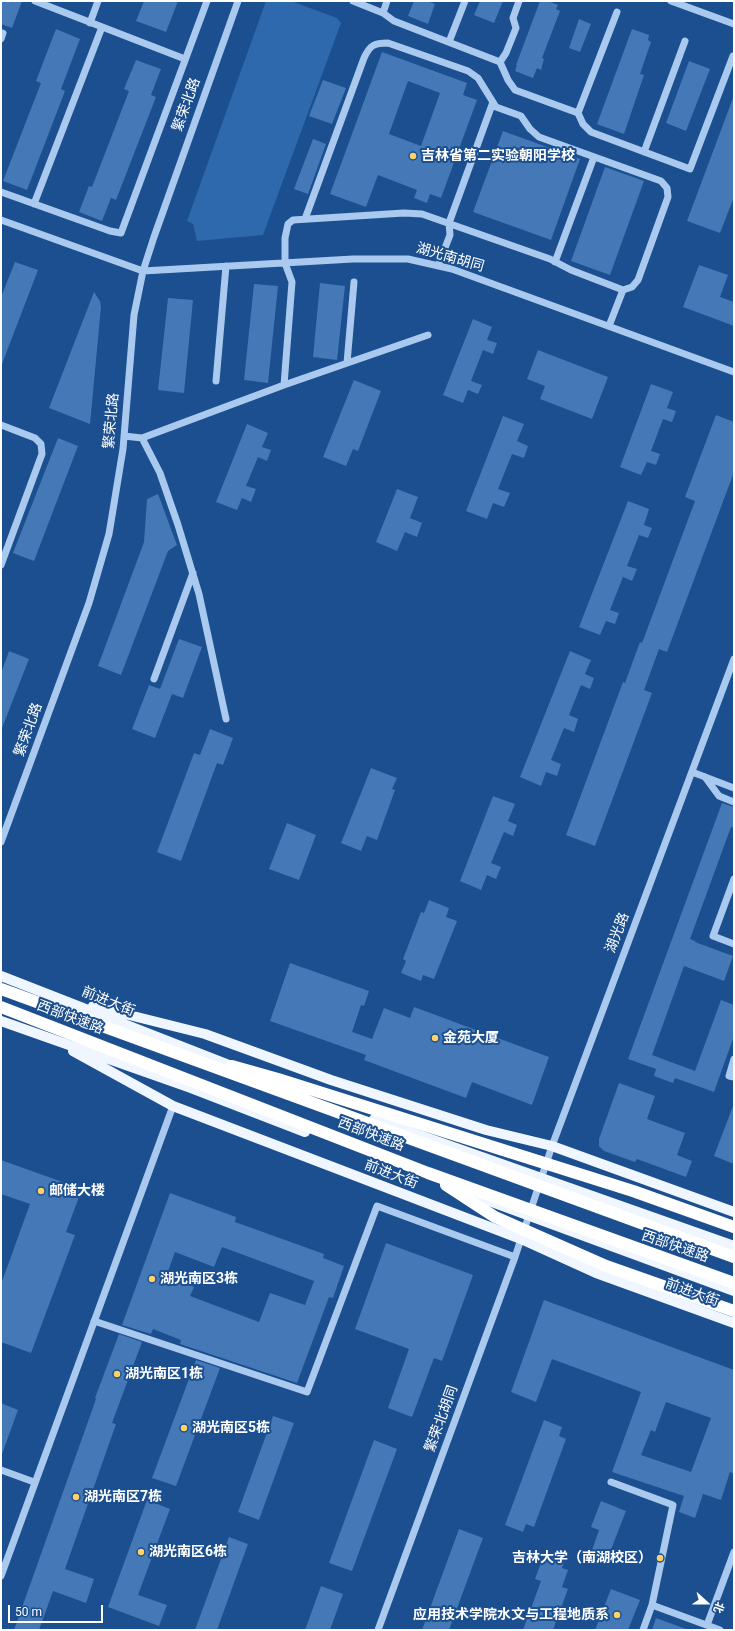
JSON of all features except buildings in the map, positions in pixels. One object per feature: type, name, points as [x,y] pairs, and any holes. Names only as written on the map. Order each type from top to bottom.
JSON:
[{"type":"highway","name":"西部快速路","points":[[1,989],[734,1257]]},
{"type":"highway","name":"西部快速路","points":[[1,1007],[428,1173],[734,1283]]},
{"type":"highway","points":[[147,1042],[278,1079],[633,1191],[734,1227]]},
{"type":"highway","points":[[428,1173],[502,1220],[606,1266],[734,1311]]},
{"type":"main road","name":"前进大街","points":[[1,976],[264,1079],[541,1179],[734,1246]]},
{"type":"main road","name":"前进大街","points":[[57,997],[205,1034],[331,1080],[486,1130],[552,1146],[734,1212]]},
{"type":"main road","name":"前进大街","points":[[1,1021],[191,1088],[528,1217],[734,1291]]},
{"type":"main road","name":"前进大街","points":[[45,1036],[173,1106],[521,1239],[596,1273],[734,1323]]},
{"type":"street","points":[[35,1],[185,59]]},
{"type":"street","points":[[90,23],[98,1]]},
{"type":"street","points":[[1,192],[110,231],[121,233],[207,1]]},
{"type":"street","name":"繁荣北路","points":[[1,842],[89,603],[109,534],[124,436],[134,315],[143,271],[238,1]]},
{"type":"street","points":[[354,1],[383,13],[394,21],[500,62],[508,80],[515,90],[578,113],[583,124],[591,132],[690,169],[733,56]]},
{"type":"street","points":[[383,13],[387,1]]},
{"type":"street","points":[[449,42],[465,1]]},
{"type":"street","points":[[500,62],[506,54],[516,28],[513,18],[519,1]]},
{"type":"street","points":[[670,1],[734,24]]},
{"type":"street","points":[[578,113],[617,12]]},
{"type":"street","points":[[34,204],[102,27]]},
{"type":"street","points":[[644,152],[685,41]]},
{"type":"street","points":[[284,385],[292,282],[284,263],[284,238],[288,224],[293,220],[422,214],[555,262],[571,270],[622,290],[632,287],[638,280],[668,197],[666,188],[661,181],[539,137],[530,129],[521,116],[496,107],[478,78],[468,71],[388,43],[378,43],[369,48],[364,58],[305,219]]},
{"type":"street","points":[[438,266],[450,235],[448,223],[493,102]]},
{"type":"street","points":[[555,262],[594,157]]},
{"type":"street","points":[[1,220],[143,271]]},
{"type":"street","name":"湖光南胡同","points":[[143,271],[353,259],[408,259],[452,269],[734,372]]},
{"type":"street","points":[[216,381],[226,266]]},
{"type":"street","points":[[347,363],[354,282]]},
{"type":"street","points":[[609,326],[622,290]]},
{"type":"street","points":[[124,436],[142,438],[284,385],[428,335]]},
{"type":"street","points":[[1,425],[35,438],[41,444],[42,454],[1,565]]},
{"type":"street","points":[[142,438],[160,473],[193,573],[199,594],[226,719]]},
{"type":"street","points":[[154,679],[193,573]]},
{"type":"street","name":"湖光路","points":[[528,1217],[552,1146],[692,772],[732,670],[734,659]]},
{"type":"street","points":[[692,772],[734,788]]},
{"type":"street","points":[[705,777],[719,796],[734,802]]},
{"type":"street","points":[[734,878],[713,936],[734,944]]},
{"type":"street","points":[[734,1060],[730,1076],[734,1077]]},
{"type":"street","points":[[1,1576],[34,1482],[173,1106]]},
{"type":"street","points":[[94,1321],[307,1392],[377,1206],[515,1257]]},
{"type":"street","name":"繁荣北胡同","points":[[378,1630],[515,1257],[528,1217]]},
{"type":"street","points":[[1,1470],[34,1482]]},
{"type":"street","points":[[611,1482],[673,1505],[652,1605],[643,1630]]},
{"type":"street","points":[[706,1625],[734,1552]]},
{"type":"street","points":[[652,1605],[720,1630]]},
{"type":"shaded area","points":[[266,1],[291,1],[337,18],[341,23],[263,235],[197,241],[193,224],[187,221]]},
{"type":"place","name":"吉林省第二实验朝阳学校","points":[[413,156]]},
{"type":"place","name":"金苑大厦","points":[[435,1038]]},
{"type":"place","name":"邮储大楼","points":[[41,1191]]},
{"type":"place","name":"湖光南区3栋","points":[[152,1279]]},
{"type":"place","name":"湖光南区1栋","points":[[117,1374]]},
{"type":"place","name":"湖光南区5栋","points":[[184,1428]]},
{"type":"place","name":"湖光南区7栋","points":[[76,1497]]},
{"type":"place","name":"湖光南区6栋","points":[[141,1552]]},
{"type":"place","name":"吉林大学（南湖校区）","points":[[660,1558]]},
{"type":"place","name":"应用技术学院水文与工程地质系","points":[[617,1615]]}]
